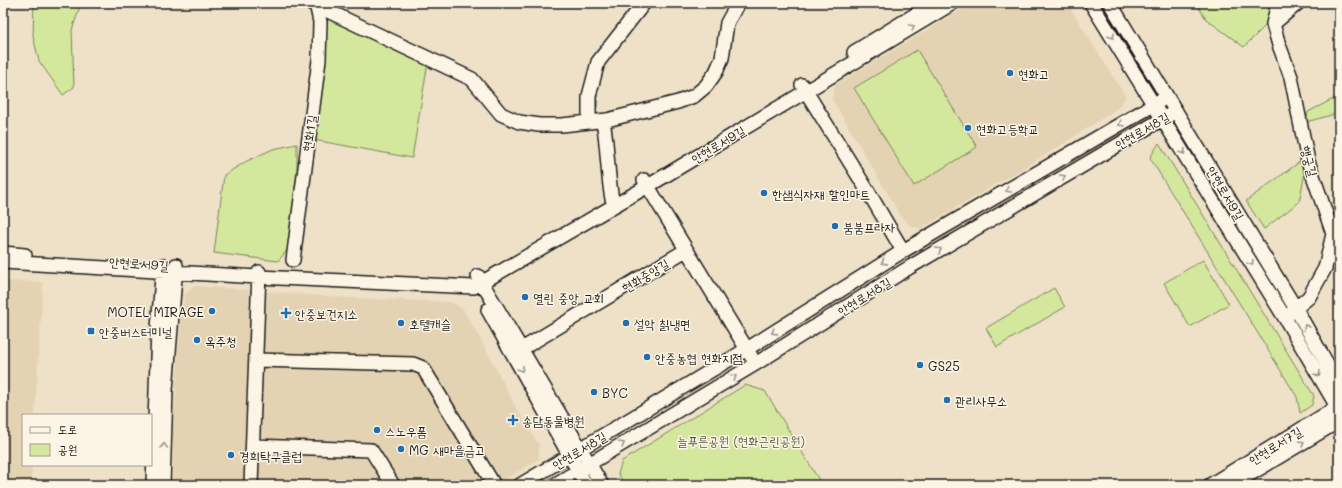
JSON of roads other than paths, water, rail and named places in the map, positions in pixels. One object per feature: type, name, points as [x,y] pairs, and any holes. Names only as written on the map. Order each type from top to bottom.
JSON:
[{"type":"street","points":[[589,122],[589,96],[598,62],[644,3]]},
{"type":"street","points":[[314,4],[472,79],[501,114],[519,122],[539,125],[603,121],[686,100],[694,96],[706,86],[716,72],[722,58],[727,23],[738,3]]},
{"type":"street","name":"안현로서9길","points":[[804,88],[934,3]]},
{"type":"street","name":"안현로서9길","points":[[476,281],[646,183],[804,88],[953,3]]},
{"type":"street","points":[[1091,3],[1285,318],[1338,408]]},
{"type":"street","name":"안현로서9길","points":[[1110,3],[1296,309],[1339,385]]},
{"type":"street","name":"행궁길","points":[[1278,3],[1273,24],[1291,77],[1308,161],[1333,234],[1325,268],[1310,297],[1285,318]]},
{"type":"street","points":[[1273,24],[1298,3]]},
{"type":"street","name":"현화1길","points":[[293,260],[319,60],[320,22],[314,4]]},
{"type":"street","points":[[804,88],[903,251]]},
{"type":"street","name":"안현로서8길","points":[[520,485],[747,349],[903,251],[1167,97]]},
{"type":"street","name":"안현로서8길","points":[[554,485],[757,363],[910,266],[1176,111]]},
{"type":"street","points":[[603,121],[606,141],[608,181],[612,200]]},
{"type":"street","points":[[646,183],[757,363]]},
{"type":"street","name":"안현로서9길","points":[[476,281],[612,200],[646,183]]},
{"type":"street","name":"현화중앙길","points":[[517,351],[686,250]]},
{"type":"street","name":"안현로서9길","points":[[3,253],[169,269],[163,485]]},
{"type":"street","points":[[3,262],[259,274],[476,281],[574,453],[577,471],[586,485]]},
{"type":"street","points":[[153,485],[158,328],[169,269]]},
{"type":"street","points":[[251,485],[259,274]]},
{"type":"street","points":[[256,360],[413,364],[422,368],[494,485]]},
{"type":"street","name":"안현로서7길","points":[[1210,485],[1338,408]]},
{"type":"street","name":"안현로서7길","points":[[1232,485],[1339,421]]},
{"type":"street","points":[[253,446],[372,450],[393,485]]},
{"type":"street","points":[[574,453],[589,465],[602,485]]},
{"type":"waterway","points":[[596,93],[596,106]]},
{"type":"place","name":"현화고","points":[[1010,73]]},
{"type":"place","name":"현화고등학교","points":[[968,128]]},
{"type":"place","name":"한샘식자재 할인마트","points":[[764,193]]},
{"type":"place","name":"붐붐프라자","points":[[835,226]]},
{"type":"place","name":"열린 중앙 교회","points":[[525,297]]},
{"type":"place","name":"MOTEL MIRAGE","points":[[212,311]]},
{"type":"place","name":"안중보건지소","points":[[286,313]]},
{"type":"place","name":"호텔캐슬","points":[[401,323]]},
{"type":"place","name":"설악 칡냉면","points":[[626,323]]},
{"type":"place","name":"안중버스터미널","points":[[91,331]]},
{"type":"place","name":"옥주청","points":[[197,340]]},
{"type":"place","name":"안중농협 현화지점","points":[[647,357]]},
{"type":"place","name":"GS25","points":[[920,365]]},
{"type":"place","name":"BYC","points":[[594,392]]},
{"type":"place","name":"관리사무소","points":[[947,400]]},
{"type":"place","name":"송담동물병원","points":[[513,420]]},
{"type":"place","name":"스노우폼","points":[[377,430]]},
{"type":"place","name":"MG 새마을금고","points":[[401,449]]},
{"type":"place","name":"경희탁구클럽","points":[[231,455]]},
{"type":"park label","name":"늘푸른공원 (현화근린공원)","points":[[741,440]]}]
